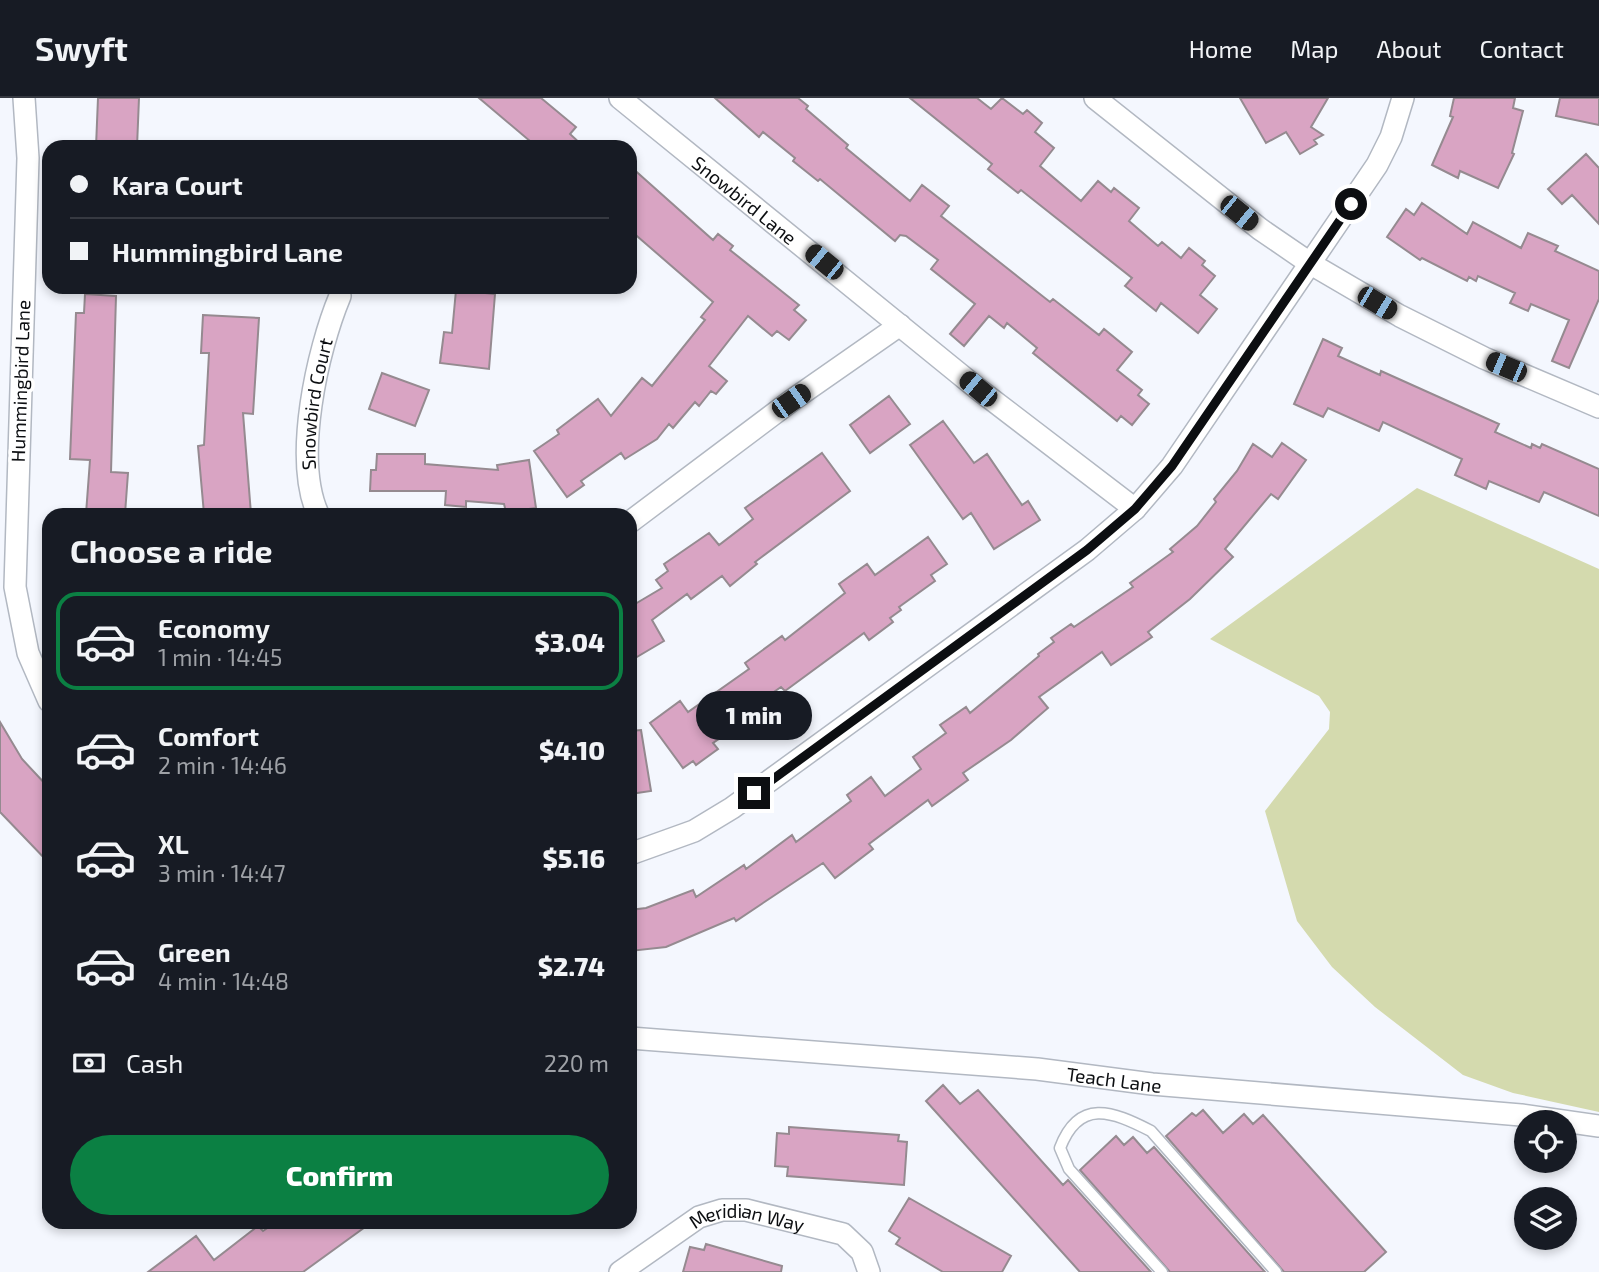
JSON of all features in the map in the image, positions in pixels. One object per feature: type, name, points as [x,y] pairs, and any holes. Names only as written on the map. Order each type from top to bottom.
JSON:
[{"type":"street","name":"Hummingbird Lane","points":[[24,98],[28,158],[15,587],[28,653],[42,685]]},
{"type":"street","name":"Snowbird Lane","points":[[620,98],[978,389],[1135,509]]},
{"type":"street","points":[[1095,98],[1260,229],[1311,264],[1399,316],[1472,352],[1599,407]]},
{"type":"street","points":[[637,851],[694,831],[732,808],[1087,550],[1135,509],[1172,466],[1377,164],[1391,136],[1403,98]]},
{"type":"street","name":"Snowbird Court","points":[[315,508],[308,477],[312,397],[320,354],[340,296]]},
{"type":"street","points":[[637,517],[791,401],[900,325]]},
{"type":"street","name":"Teach Lane","points":[[637,1039],[1024,1067],[1152,1084],[1521,1115],[1599,1126]]},
{"type":"street","name":"Meridian Way","points":[[620,1272],[699,1217],[722,1210],[746,1210],[843,1234],[862,1252],[869,1272]]},
{"type":"lane","points":[[1162,1272],[1069,1169],[1060,1148],[1067,1130],[1084,1115],[1101,1112],[1124,1117],[1151,1131],[1276,1272]]},
{"type":"green space","points":[[1417,488],[1599,569],[1599,1112],[1513,1093],[1463,1075],[1375,1007],[1332,967],[1297,921],[1265,811],[1329,729],[1330,712],[1319,696],[1210,639]]},
{"type":"building","points":[[98,98],[139,98],[137,140],[96,140]]},
{"type":"building","points":[[479,98],[541,98],[576,127],[570,134],[576,140],[529,140]]},
{"type":"building","points":[[715,98],[798,98],[808,106],[806,109],[848,145],[846,148],[910,201],[922,185],[949,206],[941,216],[1050,302],[1053,299],[1099,335],[1104,329],[1132,352],[1117,370],[1142,390],[1138,395],[1149,404],[1132,425],[1121,416],[1117,421],[1033,353],[1037,348],[1007,323],[1004,328],[989,316],[964,346],[950,334],[975,304],[931,269],[938,260],[906,236],[900,235],[895,241],[820,179],[818,181],[793,161],[795,158],[763,132],[759,137]]},
{"type":"building","points":[[910,98],[977,98],[991,109],[1002,98],[1023,114],[1027,110],[1042,123],[1035,132],[1054,148],[1040,166],[1081,201],[1098,181],[1111,192],[1114,188],[1139,208],[1129,221],[1158,246],[1162,242],[1181,258],[1189,248],[1205,261],[1202,265],[1215,276],[1200,295],[1217,309],[1198,333],[1161,303],[1156,311],[1125,286],[1132,278],[1021,190],[1018,193],[988,169],[992,164]]},
{"type":"building","points":[[1240,98],[1328,98],[1311,127],[1323,135],[1314,140],[1317,144],[1300,154],[1286,132],[1266,143]]},
{"type":"building","points":[[1454,98],[1515,98],[1513,108],[1523,111],[1512,153],[1514,154],[1498,188],[1460,171],[1458,178],[1432,165],[1453,117],[1450,116]]},
{"type":"building","points":[[1560,98],[1599,98],[1599,125],[1556,116]]},
{"type":"building","points":[[1586,154],[1599,168],[1599,224],[1572,195],[1562,204],[1548,189]]},
{"type":"building","points":[[637,172],[713,240],[718,234],[733,246],[730,250],[799,305],[794,310],[806,320],[789,340],[777,331],[772,336],[748,316],[709,366],[727,381],[716,394],[711,391],[699,406],[695,402],[673,428],[669,424],[657,439],[625,459],[621,453],[581,481],[584,485],[567,497],[534,451],[559,434],[557,430],[598,399],[611,416],[642,378],[652,386],[705,320],[701,317],[713,302],[637,236]]},
{"type":"building","points":[[1422,203],[1467,234],[1473,222],[1521,248],[1528,233],[1558,246],[1555,251],[1599,271],[1599,299],[1569,368],[1552,361],[1569,320],[1531,304],[1528,311],[1510,303],[1515,293],[1478,276],[1476,281],[1469,277],[1467,281],[1422,258],[1420,260],[1387,237],[1406,209],[1414,215]]},
{"type":"building","points":[[85,294],[116,296],[111,472],[128,473],[125,508],[86,508],[90,460],[70,459],[76,313],[84,313]]},
{"type":"building","points":[[456,294],[495,294],[489,369],[440,363],[444,332],[452,333]]},
{"type":"building","points":[[203,315],[259,318],[253,414],[243,413],[251,508],[203,508],[198,446],[204,445],[209,353],[201,353]]},
{"type":"building","points":[[1323,339],[1342,348],[1338,356],[1380,375],[1381,371],[1499,424],[1495,432],[1531,448],[1532,444],[1540,448],[1542,444],[1599,469],[1599,516],[1544,492],[1539,502],[1489,481],[1486,489],[1455,475],[1462,459],[1383,422],[1379,431],[1328,408],[1323,417],[1294,404]]},
{"type":"building","points":[[382,373],[429,390],[415,426],[369,409]]},
{"type":"building","points":[[889,396],[910,424],[870,453],[850,425]]},
{"type":"building","points":[[943,421],[974,463],[987,454],[1022,505],[1028,501],[1040,520],[994,549],[971,513],[963,519],[910,445]]},
{"type":"building","points":[[1282,443],[1306,460],[1278,499],[1271,494],[1225,549],[1233,557],[1190,599],[1148,632],[1152,637],[1111,665],[1102,652],[1039,697],[1048,708],[1011,740],[963,773],[968,780],[932,806],[928,800],[869,844],[873,849],[835,878],[823,863],[736,921],[734,918],[666,947],[637,950],[637,909],[693,890],[696,897],[744,865],[746,869],[792,835],[796,842],[851,801],[847,795],[871,777],[885,796],[921,769],[913,757],[946,733],[940,725],[966,707],[970,713],[1039,656],[1038,654],[1054,642],[1051,638],[1071,624],[1074,627],[1133,587],[1130,583],[1173,552],[1170,549],[1197,526],[1216,502],[1214,499],[1237,471],[1253,444],[1272,457]]},
{"type":"building","points":[[822,453],[850,491],[755,562],[757,564],[730,586],[722,576],[691,599],[687,594],[652,620],[664,641],[637,657],[637,603],[662,588],[656,580],[668,571],[664,564],[709,533],[719,545],[753,519],[745,508]]},
{"type":"building","points":[[377,454],[425,454],[425,464],[498,470],[497,465],[529,460],[536,508],[505,508],[504,504],[466,501],[466,507],[445,505],[446,491],[370,491],[371,470],[376,470]]},
{"type":"building","points":[[928,537],[947,564],[931,575],[935,581],[899,607],[901,610],[890,618],[893,622],[869,640],[864,633],[785,691],[781,687],[745,712],[750,718],[713,743],[718,749],[696,765],[693,761],[683,768],[650,723],[680,701],[688,712],[749,669],[745,663],[782,636],[785,640],[845,593],[839,584],[867,564],[875,575]]},
{"type":"building","points":[[0,722],[22,759],[42,780],[42,856],[0,812]]},
{"type":"building","points":[[637,730],[641,730],[651,791],[637,793]]},
{"type":"building","points":[[943,1085],[960,1104],[978,1090],[1063,1185],[1068,1180],[1151,1272],[1080,1272],[926,1101]]},
{"type":"building","points":[[1203,1110],[1223,1133],[1244,1114],[1253,1124],[1263,1115],[1386,1252],[1364,1272],[1284,1272],[1166,1136],[1192,1113],[1196,1116]]},
{"type":"building","points":[[789,1127],[899,1135],[898,1141],[907,1142],[904,1185],[787,1176],[788,1167],[775,1166],[777,1133],[789,1134]]},
{"type":"building","points":[[1116,1136],[1124,1145],[1133,1137],[1147,1153],[1154,1147],[1265,1272],[1170,1272],[1080,1170]]},
{"type":"building","points":[[909,1198],[1011,1256],[1002,1272],[943,1272],[896,1244],[900,1238],[889,1231]]},
{"type":"building","points":[[254,1229],[362,1229],[303,1272],[148,1272],[196,1236],[214,1260]]},
{"type":"building","points":[[706,1244],[782,1266],[781,1272],[683,1272],[690,1247],[704,1250]]},
{"type":"route","points":[[754,793],[1087,550],[1135,509],[1172,466],[1351,204]]}]
